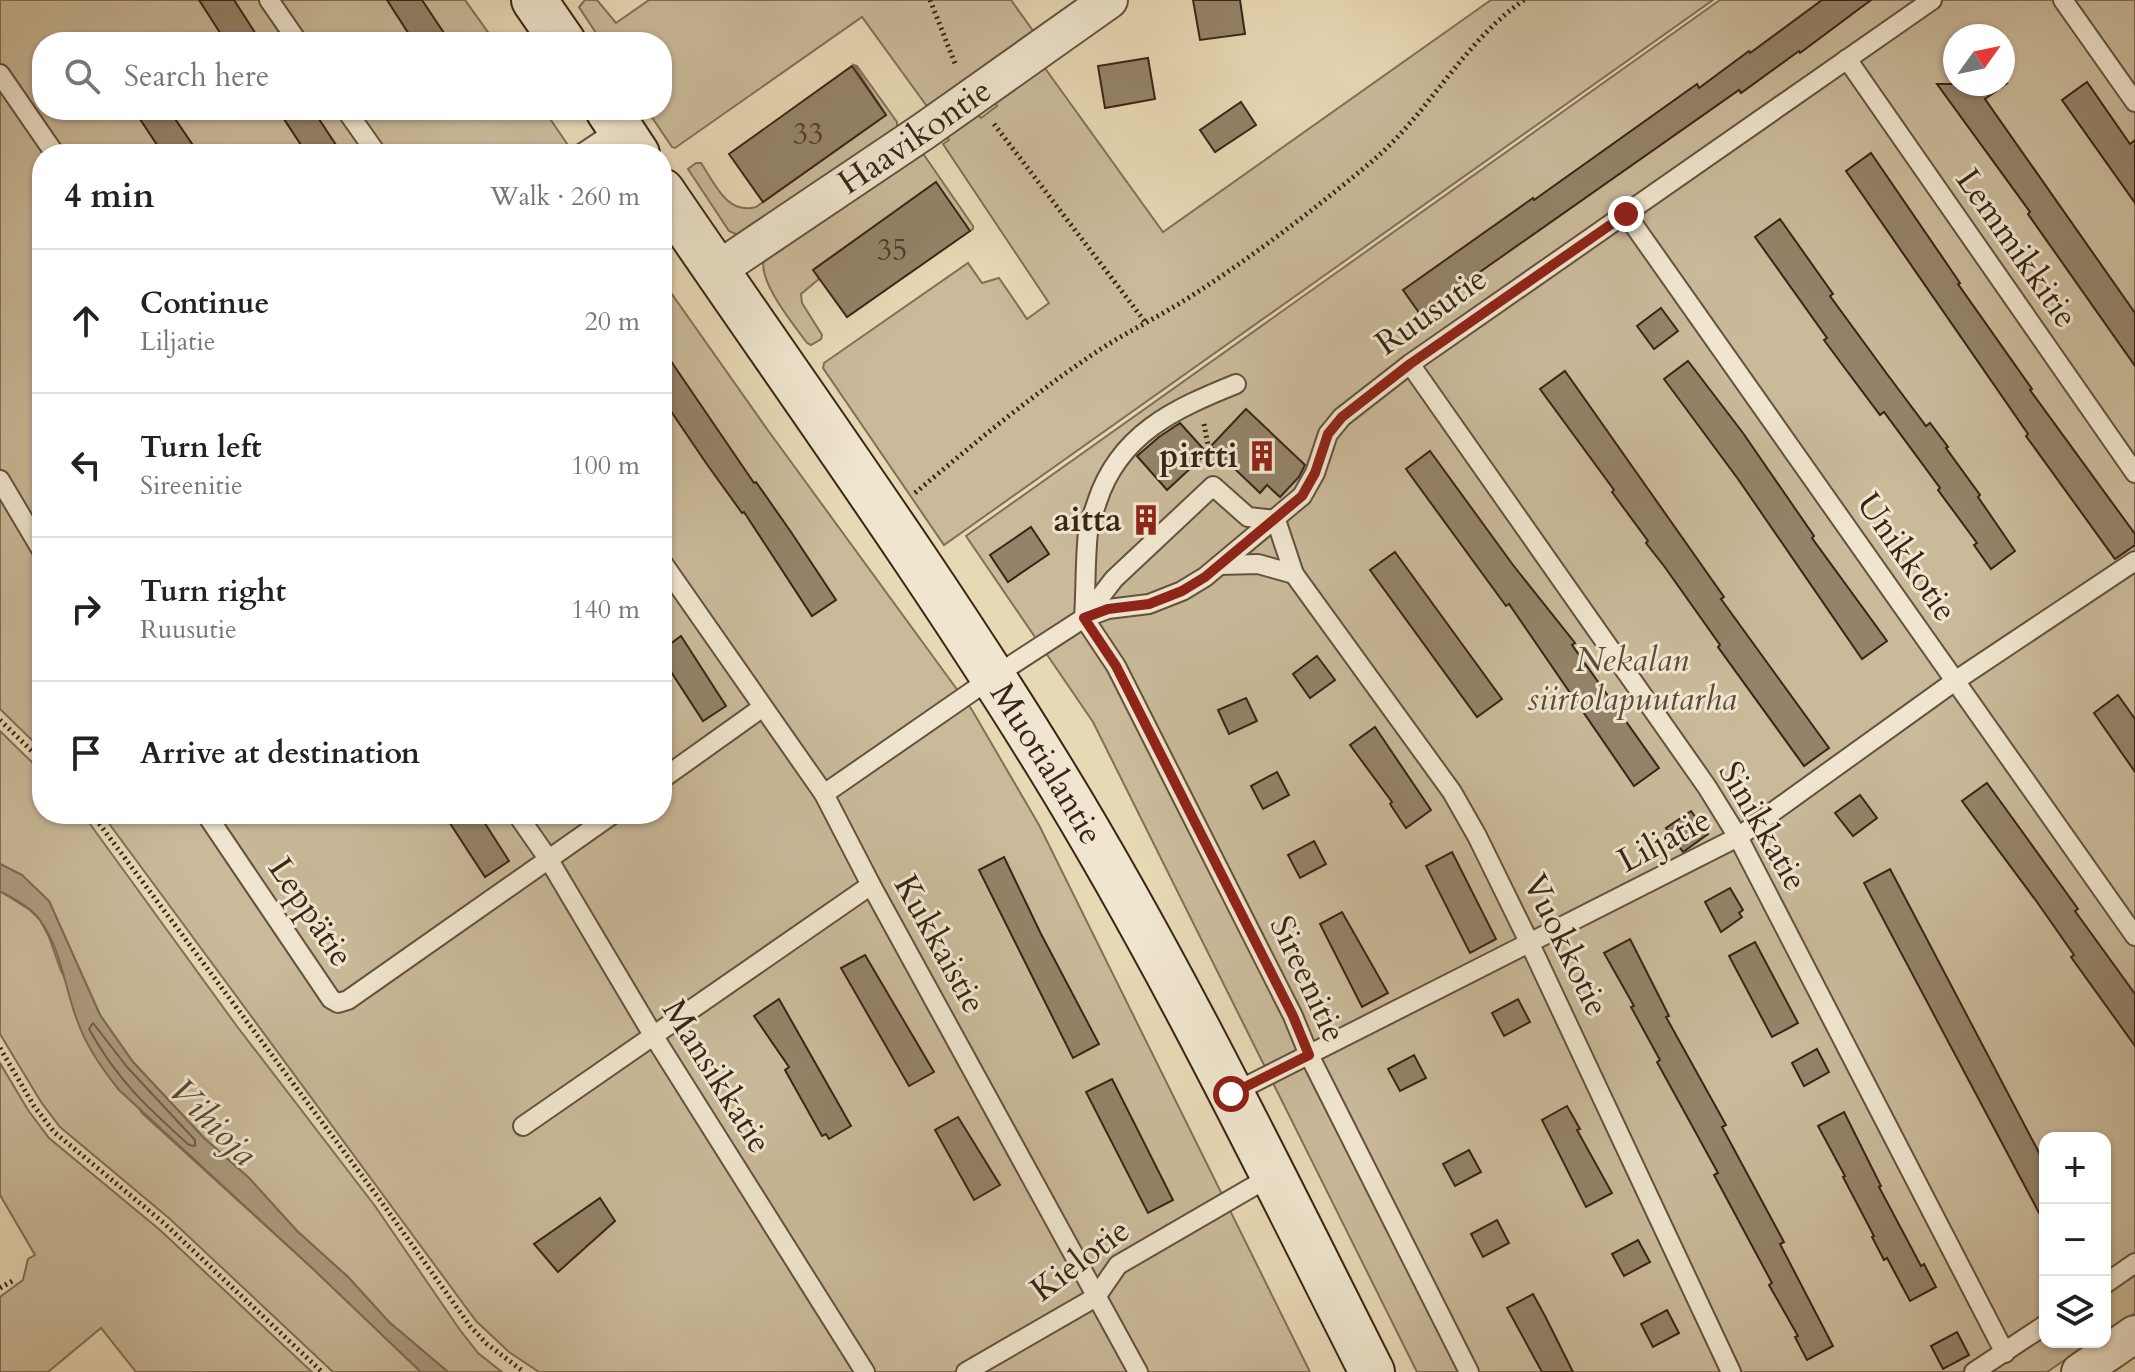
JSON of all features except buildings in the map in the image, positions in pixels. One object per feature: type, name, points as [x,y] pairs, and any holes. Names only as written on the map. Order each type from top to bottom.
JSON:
[{"type":"street","points":[[534,0],[556,32]]},
{"type":"street","name":"Haavikontie","points":[[716,271],[1109,0]]},
{"type":"street","name":"Muotialantie","points":[[672,206],[888,518],[993,677],[1107,863],[1231,1094],[1372,1372]]},
{"type":"street","points":[[2080,1372],[2135,1334]]},
{"type":"lane","points":[[269,0],[291,32]]},
{"type":"lane","name":"Ruusutie","points":[[824,794],[1084,618],[1108,609],[1149,604],[1182,591],[1220,565],[1302,496],[1315,473],[1328,434],[1342,417],[1410,364],[1932,0]]},
{"type":"lane","points":[[2063,0],[2135,102]]},
{"type":"lane","name":"Lemmikkitie","points":[[1847,59],[2135,473]]},
{"type":"lane","points":[[0,74],[48,144]]},
{"type":"lane","points":[[353,120],[370,144]]},
{"type":"lane","points":[[599,144],[622,131]]},
{"type":"lane","name":"Unikkotie","points":[[1626,214],[2135,936]]},
{"type":"lane","name":"Sinikkatie","points":[[1410,364],[1707,787],[1738,837],[2005,1353]]},
{"type":"lane","points":[[1084,618],[1088,528],[1104,481],[1126,449],[1147,428],[1169,413],[1236,384]]},
{"type":"lane","points":[[0,480],[32,521]]},
{"type":"lane","points":[[1084,618],[1114,579],[1213,486],[1248,517],[1276,520]]},
{"type":"lane","name":"Vuokkotie","points":[[1276,520],[1294,574],[1452,792],[1530,944],[1731,1372]]},
{"type":"lane","name":"Liljatie","points":[[1231,1094],[1738,837],[1955,681],[2135,561]]},
{"type":"lane","points":[[1220,565],[1258,564],[1294,574]]},
{"type":"lane","name":"Kukkaistie","points":[[672,576],[824,794],[1138,1372]]},
{"type":"lane","name":"Sireenitie","points":[[1084,618],[1116,666],[1469,1372]]},
{"type":"lane","points":[[672,772],[763,707]]},
{"type":"lane","name":"Leppätie","points":[[213,824],[331,999],[338,1003],[348,1000],[549,860]]},
{"type":"lane","name":"Mansikkatie","points":[[524,824],[865,1372]]},
{"type":"lane","points":[[549,860],[599,824]]},
{"type":"lane","points":[[523,1126],[871,885]]},
{"type":"lane","name":"Kielotie","points":[[966,1372],[1096,1297],[1118,1265],[1273,1175]]},
{"type":"lane","points":[[2111,1280],[2135,1263]]},
{"type":"lane","points":[[1974,1372],[2039,1329]]},
{"type":"path","points":[[930,0],[962,81],[972,96],[1146,323]]},
{"type":"path","points":[[888,518],[1011,412],[1090,356],[1196,293],[1277,236],[1373,161],[1399,135],[1479,40],[1524,0]]},
{"type":"path","points":[[1198,399],[1210,445],[1213,486]]},
{"type":"path","points":[[0,720],[32,751]]},
{"type":"path","points":[[99,824],[371,1187],[470,1326],[487,1344],[524,1372]]},
{"type":"path","points":[[0,1048],[34,1106],[54,1132],[187,1244],[322,1372]]},
{"type":"path","points":[[0,1288],[14,1280]]},
{"type":"green space","points":[[0,0],[465,0],[488,32],[32,32],[32,120],[551,120],[567,144],[32,144],[32,740],[0,709]]},
{"type":"green space","points":[[585,0],[597,0],[616,23],[649,0],[1011,0],[1036,35],[932,107],[926,105],[862,17],[675,148],[654,120],[672,120],[672,32],[595,32],[579,7]]},
{"type":"green space","points":[[1491,0],[1713,0],[944,545],[823,368],[824,363],[968,263],[982,283],[999,278],[1027,319],[1049,303],[943,144],[949,140],[947,136],[974,110],[981,118],[997,106],[991,97],[1042,64],[1163,232]]},
{"type":"green space","name":"Nekalan siirtolapuutarha","points":[[1720,0],[2135,0],[2135,1313],[2111,1329],[2111,1132],[2039,1132],[2039,1348],[2082,1348],[2047,1372],[1417,1372],[1093,722],[966,536]]},
{"type":"green space","points":[[854,65],[897,122],[897,127],[738,235],[729,231],[688,169],[701,163],[730,202],[746,208],[756,207],[886,115]]},
{"type":"green space","points":[[922,152],[973,229],[970,231],[936,183],[814,269],[819,279],[801,294],[802,303],[822,335],[811,345],[807,343],[771,290],[763,268],[764,258]]},
{"type":"green space","points":[[672,294],[972,710],[1039,825],[1310,1372],[539,1372],[509,1352],[476,1321],[109,824],[672,824]]},
{"type":"green space","points":[[0,731],[32,762],[32,824],[89,824],[236,1025],[375,1206],[460,1330],[478,1353],[502,1372],[448,1372],[389,1322],[348,1277],[297,1231],[249,1178],[204,1138],[133,1062],[100,1015],[49,901],[22,875],[0,864]]},
{"type":"green space","points":[[0,891],[40,920],[61,971],[142,1113],[421,1372],[333,1372],[170,1219],[60,1127],[41,1102],[0,1034]]},
{"type":"green space","points":[[0,1063],[49,1138],[160,1230],[312,1372],[136,1372],[101,1328],[48,1372],[0,1372],[0,1297],[23,1280],[28,1259],[35,1255],[0,1195]]},
{"type":"water","points":[[0,864],[22,875],[49,901],[100,1015],[133,1062],[204,1138],[249,1178],[297,1231],[348,1277],[389,1322],[448,1372],[421,1372],[119,1090],[95,1057],[81,1030],[47,931],[32,911],[0,891]]},
{"type":"place","name":"pirtti","points":[[1262,456]]},
{"type":"place","name":"aitta","points":[[1146,520]]},
{"type":"route","points":[[1231,1094],[1309,1055],[1293,1016],[1116,666],[1084,618],[1108,609],[1149,604],[1182,591],[1205,577],[1302,496],[1315,473],[1320,450],[1328,434],[1342,417],[1410,364],[1626,214]]},
{"type":"water label","name":"Vihioja","points":[[213,1122]]}]
